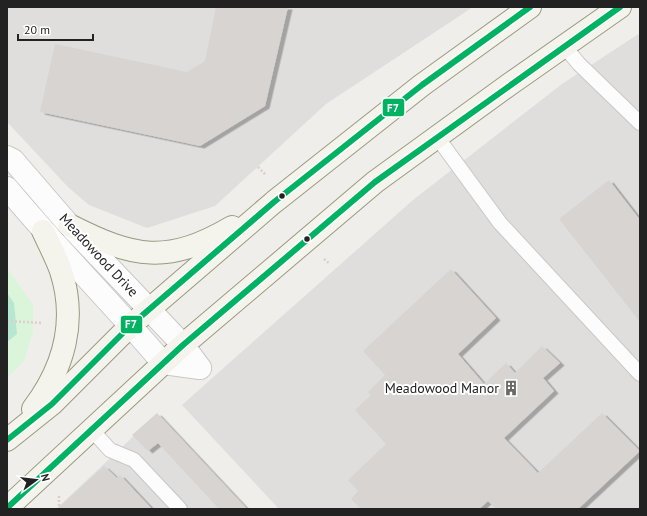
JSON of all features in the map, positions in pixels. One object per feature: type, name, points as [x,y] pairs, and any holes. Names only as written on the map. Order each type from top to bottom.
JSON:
[{"type":"main road","points":[[12,436],[52,404],[131,325],[274,202],[422,85],[530,7]]},
{"type":"main road","points":[[7,508],[183,345],[375,182],[620,7]]},
{"type":"main road","points":[[70,225],[103,242],[140,252],[156,254],[178,250],[208,240],[274,202]]},
{"type":"main road","points":[[12,436],[47,391],[64,353],[68,317],[67,301],[61,271],[44,231]]},
{"type":"street","name":"Meadowood Drive","points":[[7,158],[13,160],[70,225],[183,345]]},
{"type":"street","name":"Meadowood Drive","points":[[7,188],[44,231],[131,325],[163,363]]},
{"type":"lane","points":[[564,46],[579,64],[640,124]]},
{"type":"lane","points":[[437,137],[500,223],[640,374]]},
{"type":"lane","points":[[91,429],[110,450],[134,460],[180,509]]},
{"type":"path","points":[[258,167],[266,175]]},
{"type":"path","points":[[324,259],[330,264]]},
{"type":"path","points":[[7,321],[46,323]]},
{"type":"path","points":[[59,496],[60,509]]},
{"type":"shaded area","points":[[7,7],[473,7],[326,104],[215,206],[147,228],[89,205],[68,187],[7,122]]},
{"type":"shaded area","points":[[640,33],[640,509],[279,509],[182,405],[413,200],[562,84]]},
{"type":"shaded area","points":[[154,417],[240,509],[56,509]]},
{"type":"green space","points":[[7,268],[33,305],[33,332],[24,361],[7,378]]},
{"type":"green space","points":[[7,293],[14,303],[17,334],[7,342]]},
{"type":"building","points":[[216,7],[288,7],[265,106],[200,146],[40,112],[55,44],[187,72],[205,61]]},
{"type":"building","points":[[609,180],[640,220],[640,322],[559,219]]},
{"type":"building","name":"Meadowood Manor","points":[[451,269],[496,318],[458,354],[484,384],[506,363],[515,373],[542,346],[560,363],[543,378],[554,391],[504,438],[538,473],[602,413],[640,451],[578,509],[496,509],[488,501],[479,509],[361,509],[351,499],[358,491],[348,480],[386,444],[355,410],[371,395],[368,392],[385,375],[363,351]]},
{"type":"building","points":[[157,413],[247,509],[219,509],[158,443],[148,451],[132,435]]},
{"type":"building","points":[[104,466],[117,478],[120,475],[152,509],[57,509]]},
{"type":"transit line","name":"F7","points":[[7,440],[52,404],[131,325],[274,202],[422,85],[530,7]]},
{"type":"transit line","name":"F7","points":[[7,508],[183,345],[375,182],[620,7]]},
{"type":"place","name":"Meadowood Manor","points":[[511,388]]}]
